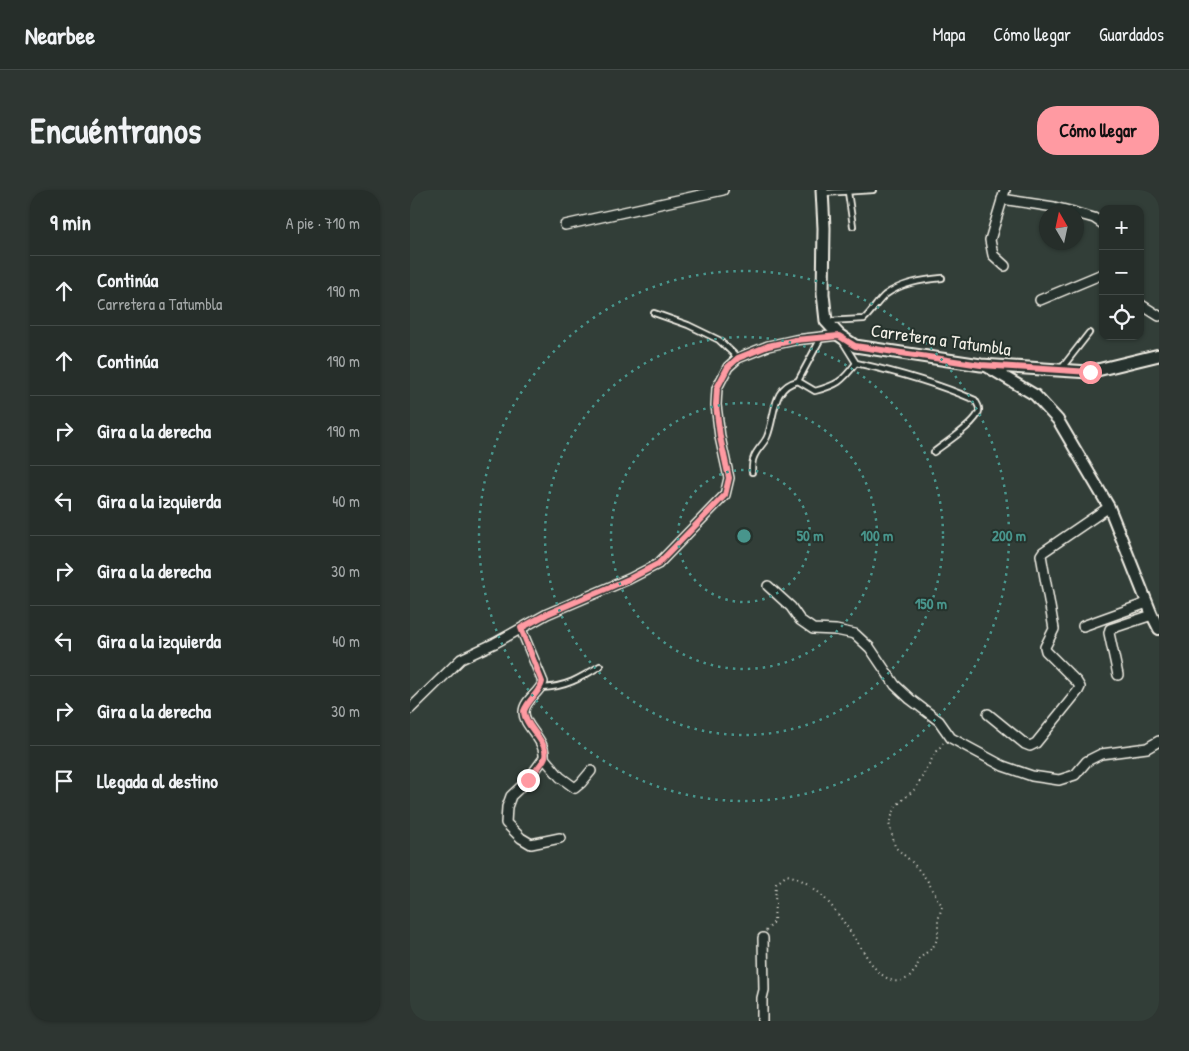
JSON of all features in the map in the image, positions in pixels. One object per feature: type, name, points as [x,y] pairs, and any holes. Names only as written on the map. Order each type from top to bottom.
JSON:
[{"type":"main road","points":[[823,192],[823,294],[826,321]]},
{"type":"main road","name":"Carretera a Tatumbla","points":[[826,321],[839,336],[855,346],[986,366],[1090,372],[1159,356]]},
{"type":"street","points":[[565,226],[723,190]]},
{"type":"street","points":[[1005,266],[993,255],[990,240],[1003,194],[1046,205]]},
{"type":"street","points":[[1084,215],[1099,221]]},
{"type":"street","points":[[1040,300],[1099,276]]},
{"type":"street","points":[[1144,307],[1159,316]]},
{"type":"street","points":[[410,709],[461,659],[495,643],[547,614],[629,579],[658,564],[725,495],[729,478],[720,437],[716,405],[717,388],[728,367],[738,358],[768,346],[795,340],[839,336]]},
{"type":"street","points":[[986,366],[1035,395],[1058,420],[1109,507],[1159,629]]},
{"type":"street","points":[[988,714],[1030,746],[1036,743],[1078,691],[1080,687],[1078,682],[1046,651],[1045,647],[1054,629],[1041,555],[1109,507]]},
{"type":"street","points":[[768,586],[791,607],[800,620],[812,629],[836,630],[855,634],[870,648],[895,685],[939,721],[949,735],[1004,766],[1032,776],[1059,780],[1075,775],[1087,761],[1101,754],[1148,748],[1159,741]]},
{"type":"street","points":[[1083,626],[1147,603]]},
{"type":"street","points":[[1118,674],[1109,633],[1110,630],[1152,615]]},
{"type":"street","points":[[521,628],[542,682],[540,688],[524,708],[524,714],[543,745],[545,752],[544,758],[528,780],[511,796],[507,806],[506,823],[521,838],[531,844],[560,838]]},
{"type":"street","points":[[544,758],[560,777],[574,788],[581,784],[591,771]]},
{"type":"street","points":[[762,1021],[764,990],[763,938]]},
{"type":"lane","points":[[823,192],[873,190]]},
{"type":"lane","points":[[848,192],[853,226]]},
{"type":"lane","points":[[826,321],[864,319],[884,296],[894,289],[923,280],[942,278]]},
{"type":"lane","points":[[654,313],[688,325],[719,340],[738,358]]},
{"type":"lane","points":[[1060,370],[1089,333]]},
{"type":"lane","points":[[839,336],[856,363],[938,384],[975,400],[979,408],[978,414],[972,422],[934,452]]},
{"type":"lane","points":[[752,472],[754,457],[767,437],[779,397],[788,383],[798,380],[821,337]]},
{"type":"lane","points":[[798,380],[815,391],[835,385],[846,376],[856,363]]},
{"type":"lane","points":[[540,688],[574,682],[600,666]]},
{"type":"path","points":[[763,938],[767,928],[774,922],[776,884],[787,875],[802,880],[818,892],[835,910],[872,965],[886,977],[896,981],[909,978],[916,969],[920,958],[933,947],[938,938],[938,921],[942,906],[913,863],[894,848],[889,823],[896,806],[916,788],[933,757],[949,735]]},
{"type":"route","points":[[528,780],[544,758],[545,752],[543,745],[527,721],[524,708],[540,688],[542,682],[521,628],[547,614],[629,579],[658,564],[725,495],[729,478],[720,437],[716,405],[717,388],[728,367],[738,358],[768,346],[795,340],[839,336],[855,346],[981,365],[1090,372]]}]
